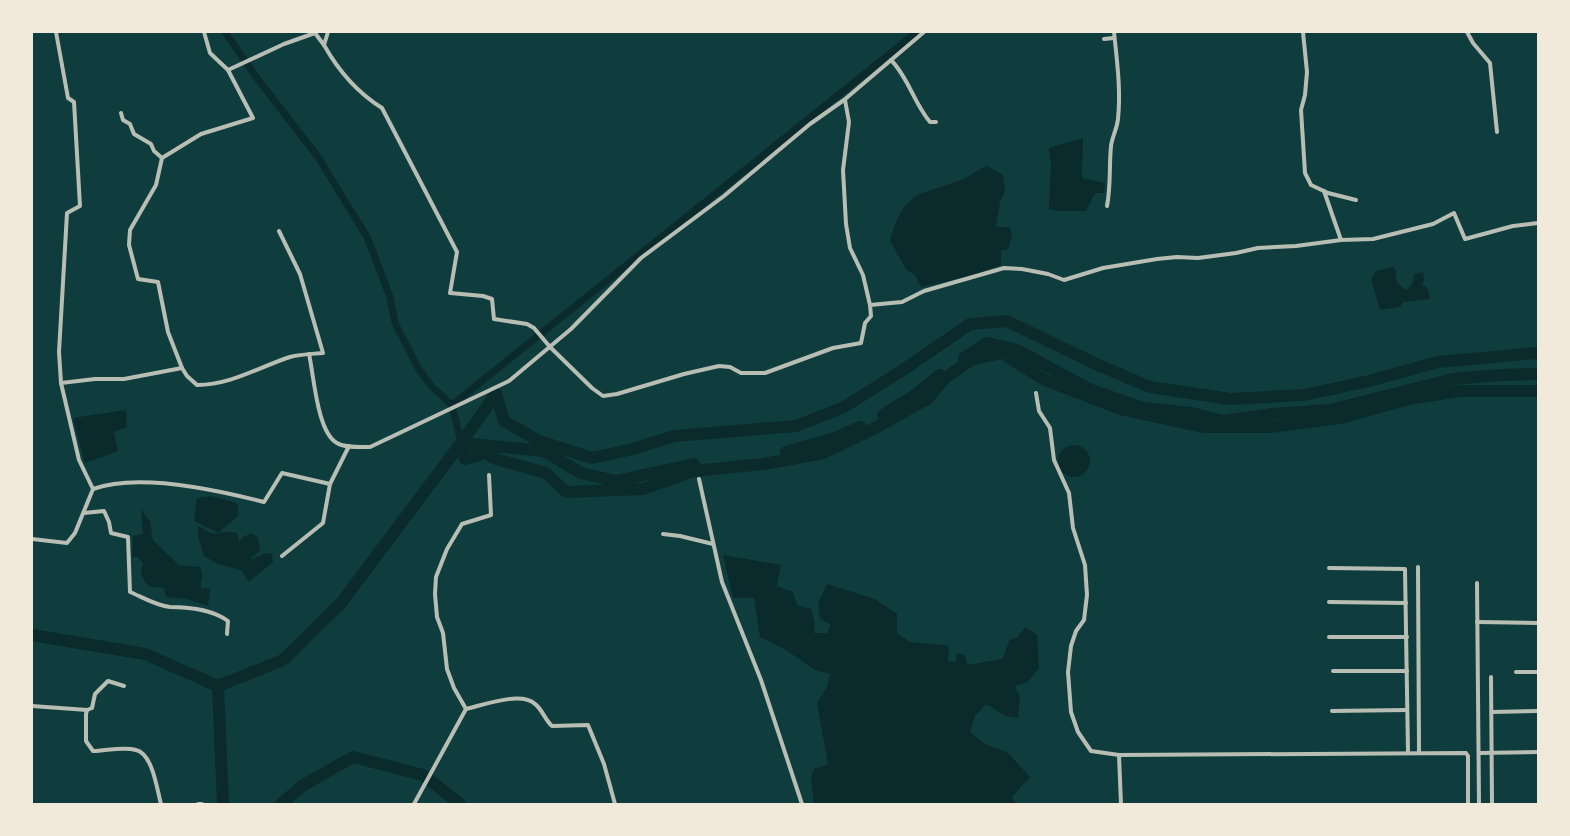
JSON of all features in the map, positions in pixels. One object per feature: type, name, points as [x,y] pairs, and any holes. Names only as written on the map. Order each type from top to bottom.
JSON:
[{"type":"street","points":[[32,540],[67,543],[75,533],[93,489],[79,460],[62,383],[59,352],[67,213],[80,206],[75,102],[68,98],[56,32]]},
{"type":"street","points":[[204,32],[210,53],[228,70],[254,118],[201,134],[162,158],[156,185],[130,230],[129,245],[138,279],[158,282],[168,332],[182,368],[197,385],[210,385],[254,372],[293,356],[323,353],[300,274],[279,231]]},
{"type":"street","points":[[324,45],[328,32]]},
{"type":"street","points":[[309,354],[315,394],[325,429],[337,443],[350,446],[370,447],[501,386],[571,329],[641,258],[724,196],[924,32]]},
{"type":"street","points":[[1107,206],[1112,172],[1111,146],[1117,129],[1119,106],[1114,32]]},
{"type":"street","points":[[1303,32],[1306,72],[1305,95],[1301,110],[1305,173],[1311,185],[1356,200]]},
{"type":"street","points":[[1467,32],[1490,63],[1497,132]]},
{"type":"street","points":[[228,70],[284,44],[315,33],[337,67],[369,100],[382,108],[440,217],[457,252],[450,293],[492,299],[494,319],[527,324],[534,328],[550,347],[603,396],[719,366],[730,367],[741,373],[765,373],[833,348],[861,343],[865,323],[871,316],[863,275],[850,248],[846,224],[843,170],[849,122],[845,99]]},
{"type":"street","points":[[1104,39],[1114,38]]},
{"type":"street","points":[[891,60],[906,80],[924,114],[930,122],[936,122]]},
{"type":"street","points":[[121,113],[123,120],[130,124],[134,134],[151,144],[154,151],[162,158]]},
{"type":"street","points":[[1324,191],[1341,240]]},
{"type":"street","points":[[870,305],[902,302],[924,291],[1004,268],[1048,274],[1064,280],[1131,262],[1177,256],[1198,258],[1236,254],[1258,248],[1373,239],[1433,224],[1454,213],[1465,239],[1513,226],[1539,223]]},
{"type":"street","points":[[62,383],[124,379],[182,368]]},
{"type":"street","points":[[1036,393],[1039,411],[1050,428],[1054,460],[1068,493],[1073,528],[1085,565],[1087,595],[1083,620],[1071,646],[1068,672],[1071,712],[1078,732],[1091,751],[1119,755],[1407,752],[1467,754],[1468,804]]},
{"type":"street","points":[[282,556],[322,523],[330,484],[350,446]]},
{"type":"street","points":[[93,489],[125,481],[162,483],[234,494],[264,502],[282,473],[330,484]]},
{"type":"street","points":[[466,709],[454,688],[447,669],[443,633],[435,604],[434,584],[447,549],[462,524],[491,515],[489,476]]},
{"type":"street","points":[[699,479],[724,589],[744,634],[802,804]]},
{"type":"street","points":[[84,513],[104,511],[111,532],[128,537],[130,592],[169,607],[194,607],[209,614],[222,616],[228,621],[227,634]]},
{"type":"street","points":[[663,534],[713,544]]},
{"type":"street","points":[[1329,568],[1404,567],[1406,570],[1407,752]]},
{"type":"street","points":[[1418,567],[1419,752]]},
{"type":"street","points":[[1477,583],[1479,804]]},
{"type":"street","points":[[1329,602],[1406,603]]},
{"type":"street","points":[[1478,622],[1539,623]]},
{"type":"street","points":[[1329,637],[1407,637]]},
{"type":"street","points":[[1333,671],[1407,671]]},
{"type":"street","points":[[1516,672],[1539,672]]},
{"type":"street","points":[[1491,677],[1492,804]]},
{"type":"street","points":[[32,706],[87,710],[92,708],[95,694],[108,681],[124,686]]},
{"type":"street","points":[[414,804],[462,713],[466,709],[514,699],[528,700],[536,704],[552,726],[588,725],[604,764],[615,804]]},
{"type":"street","points":[[87,710],[86,741],[93,751],[136,750],[144,754],[151,765],[161,804]]},
{"type":"street","points":[[1332,711],[1407,710]]},
{"type":"street","points":[[1492,712],[1539,711]]},
{"type":"street","points":[[1480,753],[1539,752]]},
{"type":"street","points":[[1119,755],[1121,804]]},
{"type":"water","points":[[1083,138],[1082,178],[1105,183],[1104,193],[1095,193],[1086,211],[1049,209],[1051,164],[1049,148]]},
{"type":"water","points":[[988,166],[1003,175],[1005,191],[1000,202],[996,227],[1010,227],[1012,237],[1008,249],[1001,251],[1001,265],[971,276],[921,287],[915,275],[906,269],[890,241],[902,211],[916,196],[963,179]]},
{"type":"water","points":[[1393,267],[1396,270],[1397,282],[1407,290],[1413,283],[1414,274],[1423,272],[1422,285],[1427,287],[1430,299],[1403,302],[1400,307],[1380,310],[1371,279],[1376,271]]},
{"type":"water","points":[[126,410],[127,427],[114,432],[118,451],[85,463],[73,418]]},
{"type":"water","points":[[1074,445],[1085,450],[1090,461],[1085,472],[1074,477],[1063,472],[1058,461],[1063,450]]},
{"type":"water","points":[[211,496],[237,503],[239,515],[218,533],[194,521],[197,498]]},
{"type":"water","points":[[141,509],[150,521],[153,540],[179,565],[200,567],[203,576],[201,588],[210,589],[208,606],[187,599],[166,597],[164,588],[148,586],[141,575],[143,563],[137,557],[132,557],[133,536],[143,534]]},
{"type":"water","points":[[198,526],[211,533],[237,533],[239,542],[243,537],[252,533],[258,538],[260,551],[250,558],[254,559],[265,553],[272,554],[273,562],[249,582],[241,570],[218,564],[204,556],[198,536]]},
{"type":"water","points":[[723,555],[781,565],[777,586],[793,592],[797,605],[811,609],[815,624],[814,633],[827,633],[831,625],[820,619],[818,604],[827,584],[875,599],[897,614],[897,633],[910,642],[949,646],[948,662],[956,661],[957,653],[965,655],[967,665],[1002,659],[1010,639],[1017,638],[1025,627],[1037,635],[1039,668],[1028,682],[1015,686],[1020,697],[1018,718],[1006,716],[986,704],[975,716],[970,732],[985,744],[1008,753],[1030,777],[1012,797],[1016,804],[814,804],[811,778],[814,769],[828,764],[817,703],[827,687],[830,674],[815,670],[786,650],[760,637],[754,598],[733,598]]},
{"type":"waterway","points":[[225,32],[318,157],[367,237],[390,297],[395,323],[418,368],[432,387],[452,405],[461,443]]},
{"type":"waterway","points":[[452,405],[917,32]]},
{"type":"waterway","points":[[1538,353],[1438,362],[1365,382],[1304,395],[1230,399],[1150,387],[1098,365],[1007,321],[970,324],[844,407],[796,426],[674,436],[633,449],[592,458],[539,441],[504,421],[496,394],[461,443],[465,459],[485,453],[496,459],[546,473],[566,492],[643,489],[693,471],[764,464],[823,453],[877,427],[927,399],[944,379],[972,359],[1002,353],[1045,380],[1120,409],[1203,427],[1270,427],[1340,418],[1413,398],[1460,391],[1538,391]]},
{"type":"waterway","points":[[964,358],[987,343],[1017,350],[1091,390],[1143,408],[1191,413],[1224,421],[1272,414],[1330,410],[1453,379],[1538,374]]},
{"type":"waterway","points":[[883,415],[915,395],[940,375]]},
{"type":"waterway","points":[[786,452],[832,439],[860,427]]},
{"type":"waterway","points":[[32,635],[145,654],[218,686],[283,660],[341,603],[461,443],[544,451],[581,473],[616,481],[694,464]]},
{"type":"waterway","points":[[218,686],[223,804]]},
{"type":"waterway","points":[[281,804],[302,786],[353,757],[423,775],[460,804]]}]
